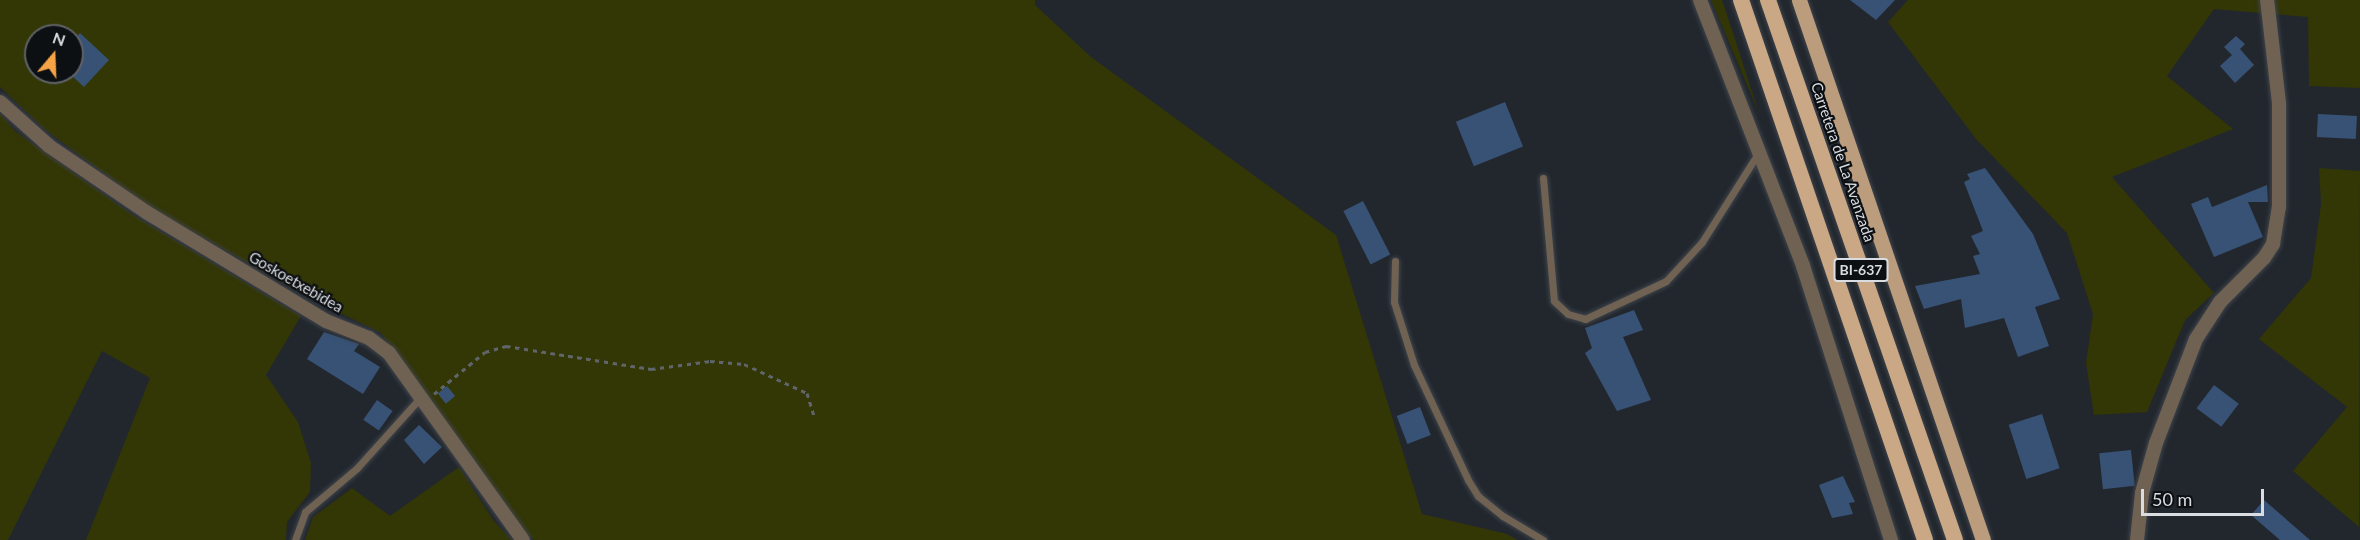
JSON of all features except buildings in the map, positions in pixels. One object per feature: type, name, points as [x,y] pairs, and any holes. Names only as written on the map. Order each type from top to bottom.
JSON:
[{"type":"highway","name":"BI-637","points":[[1740,0],[1925,540]]},
{"type":"highway","name":"Carretera de La Avanzada","points":[[1768,0],[1955,540]]},
{"type":"main road","points":[[1798,0],[1983,540]]},
{"type":"street","points":[[1700,0],[1760,149],[1803,266],[1891,540]]},
{"type":"street","points":[[2138,540],[2142,494],[2156,443],[2196,339],[2220,302],[2264,258],[2273,244],[2279,207],[2279,103],[2267,0]]},
{"type":"street","name":"Goskoetxebidea","points":[[0,102],[49,146],[146,212],[326,321],[369,338],[389,353],[424,398],[496,507],[523,540]]},
{"type":"lane","points":[[1543,178],[1554,301],[1568,314],[1585,319],[1666,280],[1702,242],[1760,149]]},
{"type":"lane","points":[[1395,261],[1394,302],[1414,366],[1468,480],[1478,496],[1503,516],[1543,540]]},
{"type":"lane","points":[[295,540],[305,512],[357,468],[424,398]]},
{"type":"path","points":[[424,398],[485,352],[506,346],[651,369],[710,361],[744,364],[807,393],[814,416]]},
{"type":"shaded area","points":[[0,0],[1035,0],[1035,5],[1091,57],[1336,235],[1422,514],[1507,534],[1517,540],[534,540],[517,523],[381,333],[311,299],[148,206],[44,129],[0,87]]},
{"type":"shaded area","points":[[1711,0],[1722,0],[1759,113]]},
{"type":"shaded area","points":[[1908,0],[2360,0],[2360,88],[2309,86],[2308,17],[2214,9],[2167,76],[2233,129],[2112,177],[2214,293],[2185,320],[2147,412],[2094,415],[2086,363],[2093,314],[2067,233],[1976,139],[1888,22]]},
{"type":"shaded area","points":[[0,113],[15,131],[130,213],[301,316],[266,375],[298,422],[311,463],[310,492],[287,522],[286,540],[86,540],[150,378],[102,351],[8,540],[0,540]]},
{"type":"shaded area","points":[[2319,168],[2360,171],[2359,527],[2293,471],[2347,407],[2259,339],[2311,278],[2321,204]]},
{"type":"shaded area","points":[[459,467],[494,521],[512,540],[305,540],[313,517],[352,488],[390,516]]}]
